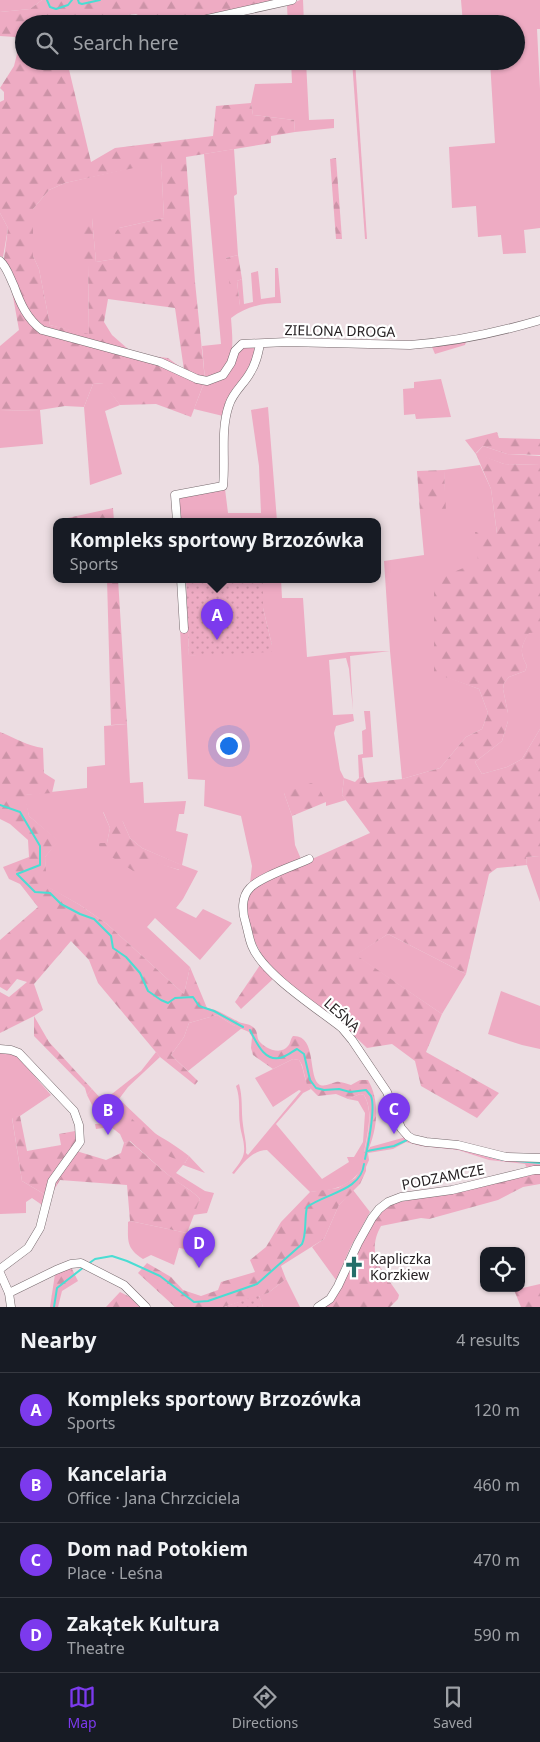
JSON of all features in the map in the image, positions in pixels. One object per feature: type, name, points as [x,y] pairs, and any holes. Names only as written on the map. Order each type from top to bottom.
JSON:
[{"type":"street","points":[[225,15],[292,0]]},
{"type":"street","name":"ZIELONA DROGA","points":[[0,262],[8,272],[30,318],[42,330],[160,362],[196,379],[208,381],[223,375],[238,347],[242,344],[287,342],[428,344],[464,340],[540,320]]},
{"type":"street","points":[[177,518],[175,495],[223,486],[226,414],[234,393],[250,374],[256,362],[260,344]]},
{"type":"street","points":[[181,583],[184,629]]},
{"type":"street","name":"LEŚNA","points":[[309,859],[262,880],[247,891],[242,910],[252,947],[267,968],[342,1028],[387,1092],[401,1128],[408,1136],[426,1142],[458,1145],[506,1157],[540,1158]]},
{"type":"street","points":[[0,1049],[19,1053],[71,1107],[79,1125],[80,1142],[52,1180],[40,1228],[28,1248],[0,1269]]},
{"type":"street","name":"PODZAMCZE","points":[[318,1307],[330,1299],[366,1229],[379,1209],[388,1202],[401,1197],[452,1190],[540,1170]]},
{"type":"street","points":[[9,1293],[56,1270],[71,1264],[82,1263],[124,1285],[146,1307]]},
{"type":"street","points":[[0,1273],[9,1293],[11,1307]]},
{"type":"green space","points":[[0,0],[42,0],[30,9],[0,12]]},
{"type":"green space","points":[[42,0],[281,0],[215,15],[15,15],[15,37],[0,36],[0,12],[30,9]]},
{"type":"green space","points":[[303,0],[304,15],[288,15],[287,6]]},
{"type":"green space","points":[[461,0],[540,0],[540,29],[537,29],[540,89],[540,228],[524,230],[526,253],[503,254],[501,235],[478,237],[476,206],[452,208],[449,147],[495,143],[491,70],[525,70],[525,15],[462,15]]},
{"type":"green space","points":[[15,62],[15,70],[69,70],[91,162],[115,148],[213,136],[216,106],[251,103],[253,115],[294,120],[295,132],[271,136],[271,143],[186,157],[195,282],[205,380],[191,417],[156,404],[120,405],[103,383],[93,384],[84,407],[65,406],[40,410],[0,411],[0,346],[19,330],[12,291],[3,266],[8,228],[0,213],[0,102],[4,100],[4,92],[0,88]],"holes":[[[161,162],[164,218],[119,228],[112,242],[114,259],[96,262],[92,218],[80,220],[82,264],[88,265],[89,334],[50,325],[39,269],[33,256],[33,209],[49,190],[65,183]],[[108,299],[175,308],[184,370],[168,358],[141,355],[128,349],[112,335],[104,322]]]},
{"type":"green space","points":[[291,70],[306,70],[309,120],[334,119],[334,128],[295,132],[294,120],[253,115],[251,103],[255,84],[292,83]]},
{"type":"green space","points":[[353,70],[356,70],[367,239],[365,239]]},
{"type":"green space","points":[[234,149],[237,194],[234,196],[238,255],[226,258],[240,307],[237,281],[242,279],[244,304],[253,302],[251,273],[258,271],[261,299],[275,297],[275,268],[278,268],[281,303],[254,306],[231,318],[231,356],[223,370],[205,380],[202,346],[221,344],[204,154]]},
{"type":"green space","points":[[336,158],[342,239],[336,239],[330,159]]},
{"type":"green space","points":[[161,161],[164,218],[119,228],[114,259],[96,262],[92,218],[88,265],[89,335],[50,325],[39,269],[33,256],[33,209],[49,190],[65,183]]},
{"type":"green space","points":[[0,213],[8,228],[3,257],[0,256]]},
{"type":"green space","points":[[238,255],[242,279],[237,281],[240,307],[233,310],[226,258]]},
{"type":"green space","points":[[466,342],[465,345],[435,354],[432,347]]},
{"type":"green space","points":[[252,345],[255,349],[254,358],[223,416],[194,409],[204,383],[214,382],[241,347]]},
{"type":"green space","points":[[441,379],[451,417],[416,419],[415,414],[404,415],[403,389],[414,388],[414,382]]},
{"type":"green space","points":[[104,383],[120,405],[105,411],[122,474],[90,485],[84,407],[93,384]]},
{"type":"green space","points":[[268,407],[277,518],[179,518],[178,498],[225,489],[228,513],[261,513],[259,466],[251,410]]},
{"type":"green space","points":[[40,410],[43,444],[0,448],[0,411]]},
{"type":"green space","points":[[497,432],[499,438],[540,439],[540,455],[507,454],[483,446],[476,453],[504,464],[540,465],[540,632],[529,633],[523,646],[522,653],[527,666],[525,671],[509,677],[504,683],[503,689],[508,721],[502,741],[475,762],[482,774],[507,767],[522,759],[540,729],[540,856],[526,857],[527,865],[497,868],[489,874],[466,974],[388,934],[356,955],[442,1014],[426,1052],[499,1093],[477,1118],[421,1086],[415,1061],[392,1044],[367,1048],[344,1026],[284,979],[263,957],[254,940],[246,916],[245,906],[250,890],[263,881],[370,833],[342,795],[344,778],[355,782],[359,778],[364,777],[367,783],[402,779],[440,768],[466,737],[482,729],[488,713],[479,689],[434,673],[434,580],[478,562],[475,532],[497,533],[491,489],[476,454],[465,440]]},
{"type":"green space","points":[[483,446],[507,454],[540,456],[540,465],[504,464],[476,454]]},
{"type":"green space","points":[[480,465],[491,489],[497,534],[479,562],[434,672],[479,689],[488,713],[482,729],[466,737],[440,768],[402,779],[384,561],[424,555],[420,512],[445,512],[444,470]]},
{"type":"green space","points":[[444,470],[446,512],[420,512],[417,471]]},
{"type":"green space","points":[[113,508],[114,518],[68,518]]},
{"type":"green space","points":[[107,583],[118,583],[127,724],[111,725]]},
{"type":"green space","points":[[186,583],[263,583],[263,608],[272,652],[189,656]]},
{"type":"green space","points":[[263,583],[281,583],[282,598],[303,598],[307,657],[349,652],[390,651],[350,656],[353,710],[349,669],[346,658],[329,660],[333,715],[353,714],[354,721],[336,726],[334,733],[340,770],[344,778],[342,795],[346,800],[326,806],[326,802],[284,793],[292,816],[295,845],[301,859],[250,883],[252,866],[241,816],[204,806],[205,780],[188,779],[180,629],[188,628],[189,656],[272,645],[263,608]]},
{"type":"green space","points":[[529,632],[540,632],[540,729],[522,759],[507,767],[482,774],[475,762],[502,741],[508,721],[503,689],[504,683],[509,677],[525,671],[527,666],[522,649]]},
{"type":"green space","points":[[364,711],[370,711],[373,757],[362,758],[364,777],[359,778],[358,755],[363,754],[362,731],[366,729]]},
{"type":"green space","points":[[127,724],[130,783],[143,782],[144,803],[186,801],[184,814],[179,814],[176,831],[188,834],[182,865],[198,871],[176,908],[196,918],[203,909],[232,923],[200,960],[155,918],[147,927],[190,967],[184,994],[107,924],[80,905],[46,886],[45,857],[58,841],[29,816],[24,795],[87,788],[87,767],[105,765],[104,726]],"holes":[[[103,812],[123,822],[130,838],[142,848],[181,865],[179,870],[99,843],[107,843],[110,828]]]},
{"type":"green space","points":[[0,732],[27,744],[43,748],[44,773],[55,780],[52,793],[25,795],[29,816],[59,841],[45,857],[47,886],[80,905],[107,924],[184,994],[190,967],[207,1008],[216,1010],[253,1027],[260,1042],[267,1048],[276,1051],[285,1049],[290,1044],[293,1036],[301,1038],[306,1042],[309,1049],[316,1081],[320,1085],[342,1082],[351,1085],[360,1080],[368,1080],[375,1098],[376,1116],[373,1135],[367,1153],[364,1153],[369,1109],[364,1095],[360,1094],[348,1099],[336,1094],[318,1096],[307,1085],[299,1060],[293,1059],[273,1069],[253,1055],[251,1048],[252,1037],[249,1032],[217,1015],[189,1023],[184,1037],[171,1055],[198,1081],[195,1085],[160,1057],[98,983],[89,960],[71,941],[34,984],[43,1010],[0,1033],[0,992],[9,997],[27,982],[17,979],[7,991],[0,987],[0,940],[38,907],[20,884],[9,879],[3,867],[29,857],[28,840],[10,824],[0,819]]},
{"type":"green space","points":[[311,783],[318,786],[326,802],[292,816],[284,793]]},
{"type":"green space","points":[[105,804],[123,822],[130,838],[142,848],[182,865],[180,870],[151,862],[141,876],[101,850],[98,843],[107,843],[110,828],[103,811]]},
{"type":"green space","points":[[540,856],[540,902],[526,857]]},
{"type":"green space","points":[[388,934],[466,974],[442,1014],[355,955]]},
{"type":"green space","points":[[260,965],[274,978],[241,1009],[235,1002]]},
{"type":"green space","points":[[501,991],[540,1006],[540,1049],[488,1034]]},
{"type":"green space","points":[[217,1015],[242,1028],[188,1071],[171,1055],[184,1037],[189,1023]]},
{"type":"green space","points":[[34,1016],[49,1042],[92,1089],[87,1095],[85,1088],[34,1036]]},
{"type":"green space","points":[[156,1052],[160,1057],[128,1087],[119,1099],[159,1137],[132,1120],[185,1163],[189,1156],[205,1173],[183,1165],[176,1173],[205,1191],[214,1193],[207,1213],[193,1215],[200,1199],[175,1181],[130,1141],[124,1143],[120,1134],[111,1127],[96,1129],[95,1124],[113,1123],[106,1110],[96,1113],[87,1095],[92,1089],[103,1101],[141,1071]]},
{"type":"green space","points":[[0,1053],[16,1055],[51,1095],[20,1116],[12,1118],[22,1181],[44,1194],[42,1205],[32,1198],[26,1202],[26,1213],[0,1214]]},
{"type":"green space","points":[[293,1059],[299,1060],[308,1086],[311,1089],[303,1093],[276,1124],[322,1179],[349,1162],[347,1157],[354,1157],[363,1142],[365,1113],[358,1101],[348,1099],[360,1094],[364,1095],[369,1109],[364,1153],[367,1153],[370,1147],[406,1137],[540,1160],[540,1168],[527,1168],[525,1164],[489,1160],[458,1150],[421,1146],[406,1142],[393,1149],[368,1153],[369,1160],[366,1167],[363,1167],[346,1184],[333,1189],[310,1192],[267,1150],[257,1152],[234,1174],[232,1173],[244,1152],[236,1086],[239,1084],[246,1153],[248,1155],[301,1091],[299,1090],[273,1107],[255,1078]]},
{"type":"green space","points":[[20,1116],[27,1151],[61,1145],[59,1134],[75,1131],[77,1142],[73,1150],[106,1160],[121,1153],[124,1143],[129,1141],[200,1199],[187,1233],[130,1221],[127,1185],[60,1180],[51,1195],[44,1194],[22,1181],[12,1117]]},
{"type":"green space","points":[[132,1119],[189,1156],[185,1163],[156,1151],[128,1130]]},
{"type":"green space","points":[[363,1166],[366,1167],[366,1171],[360,1184],[339,1205],[324,1239],[281,1266],[286,1279],[268,1293],[224,1307],[175,1307],[138,1273],[147,1263],[171,1277],[183,1290],[201,1296],[218,1290],[221,1282],[255,1272],[250,1260],[266,1247],[281,1222],[310,1192],[338,1188],[355,1178]]},
{"type":"green space","points":[[540,1173],[540,1184],[523,1187],[498,1200],[429,1219],[421,1218],[381,1226],[377,1236],[375,1254],[382,1270],[399,1295],[398,1299],[390,1307],[324,1307],[373,1222],[385,1209],[395,1203]]},
{"type":"green space","points":[[353,1190],[370,1212],[351,1246],[336,1280],[312,1247],[324,1239],[339,1205]]},
{"type":"green space","points":[[128,1222],[187,1233],[185,1249],[179,1248],[174,1265],[151,1255],[143,1259],[133,1251],[128,1239]]},
{"type":"green space","points":[[71,1267],[78,1281],[62,1291],[58,1307],[50,1307],[55,1274]]},
{"type":"green space","points":[[286,1279],[300,1307],[263,1307],[259,1295],[268,1293]]},
{"type":"green space","points":[[540,1284],[540,1307],[521,1307],[515,1292],[525,1292],[525,1287]]},
{"type":"green space","points":[[120,1292],[130,1297],[140,1307],[106,1307]]},
{"type":"green space","points":[[259,1295],[263,1307],[224,1307]]},
{"type":"waterway","points":[[47,0],[50,7],[56,9],[68,5],[72,0]]},
{"type":"waterway","points":[[78,0],[82,4],[100,0]]},
{"type":"waterway","points":[[0,805],[20,812],[40,846],[40,865],[17,874],[35,892],[50,893],[61,904],[94,919],[111,936],[113,948],[126,957],[140,973],[148,991],[161,1000],[168,1003],[175,998],[193,997],[199,1006],[214,1011],[243,1027]]},
{"type":"waterway","points":[[250,1030],[266,1055],[277,1058],[283,1057],[297,1049],[304,1054],[310,1080],[316,1088],[324,1090],[339,1089],[350,1092],[366,1090],[371,1096],[373,1109],[365,1159]]},
{"type":"waterway","points":[[367,1151],[394,1146],[407,1140]]},
{"type":"waterway","points":[[485,1155],[504,1160]]},
{"type":"waterway","points":[[517,1161],[540,1163]]},
{"type":"waterway","points":[[88,1264],[95,1259],[112,1256],[127,1261],[160,1276],[194,1302],[208,1301],[257,1284],[302,1244],[307,1207],[350,1186],[357,1180],[364,1164]]},
{"type":"waterway","points":[[54,1307],[57,1288],[84,1267]]},
{"type":"place","name":"Kompleks sportowy Brzozówka","points":[[217,640]]},
{"type":"place","name":"Dom nad Potokiem","points":[[394,1134]]},
{"type":"place","name":"Kancelaria","points":[[108,1135]]},
{"type":"place","name":"Kapliczka Korzkiew","points":[[354,1267]]},
{"type":"place","name":"Zakątek Kultura","points":[[199,1268]]}]
